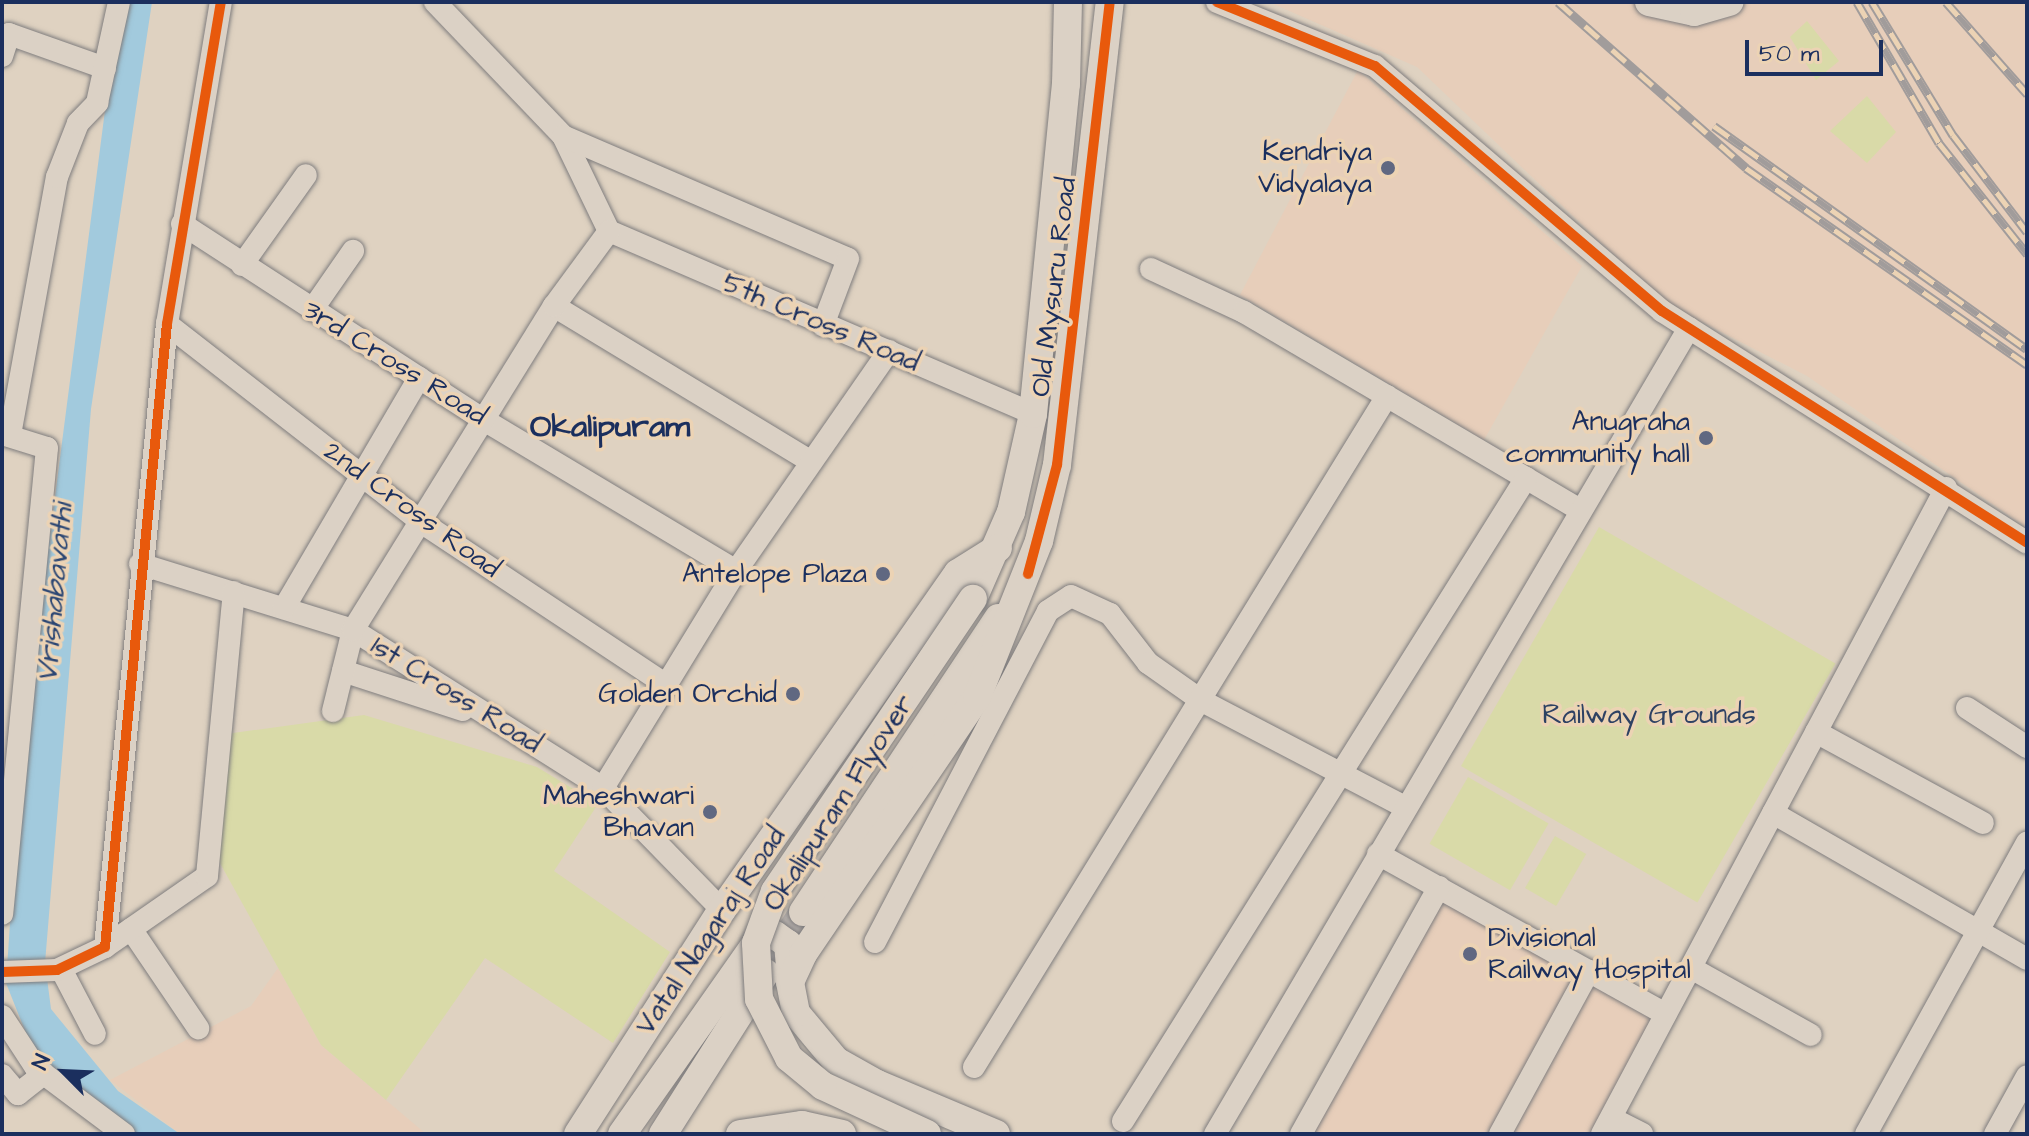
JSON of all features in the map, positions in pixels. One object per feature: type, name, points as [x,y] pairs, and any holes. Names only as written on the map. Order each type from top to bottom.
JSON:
[{"type":"main road","name":"Old Mysuru Road","points":[[998,548],[1025,463],[1033,414],[1066,84],[1068,2]]},
{"type":"main road","name":"Old Mysuru Road","points":[[663,1134],[779,975],[811,942],[977,697],[1028,574],[1057,465],[1110,2]]},
{"type":"main road","points":[[1649,2],[1702,12],[1730,2]]},
{"type":"main road","name":"Okalipuram Flyover","points":[[927,1134],[823,1086],[789,1058],[759,999],[756,943],[775,891],[973,599],[998,548]]},
{"type":"main road","name":"Vatal Nagaraj Road","points":[[578,1134],[722,910],[958,573],[998,548]]},
{"type":"main road","points":[[803,912],[1028,574]]},
{"type":"main road","points":[[771,841],[753,881],[756,903],[811,942]]},
{"type":"main road","points":[[622,1134],[761,936],[775,935],[788,944],[779,975],[796,1013],[836,1061],[877,1084],[996,1134]]},
{"type":"main road","points":[[740,1134],[802,1125],[842,1134]]},
{"type":"street","points":[[2,914],[47,448],[6,435],[57,177],[78,123],[97,103],[119,2]]},
{"type":"street","points":[[105,947],[140,564],[167,324],[221,2]]},
{"type":"street","points":[[333,711],[353,630],[554,306],[609,231],[563,136],[435,2]]},
{"type":"street","points":[[1217,2],[1375,66],[1662,311],[1946,488],[2027,543]]},
{"type":"street","points":[[2,56],[9,34],[105,68]]},
{"type":"street","points":[[563,136],[848,259],[823,325]]},
{"type":"street","points":[[242,265],[306,175]]},
{"type":"street","name":"3rd Cross Road","points":[[182,224],[484,420],[736,571]]},
{"type":"street","name":"5th Cross Road","points":[[609,231],[1033,414]]},
{"type":"street","points":[[312,310],[353,251]]},
{"type":"street","points":[[1151,269],[1244,312],[1578,509]]},
{"type":"street","points":[[554,306],[810,461]]},
{"type":"street","name":"2nd Cross Road","points":[[167,324],[421,522],[666,685]]},
{"type":"street","points":[[1215,1134],[1578,509],[1689,328]]},
{"type":"street","points":[[603,788],[736,571],[889,351]]},
{"type":"street","points":[[284,608],[364,477],[419,378]]},
{"type":"street","points":[[974,1067],[1387,396]]},
{"type":"street","points":[[1123,1121],[1526,478]]},
{"type":"street","points":[[1642,1134],[1606,1126],[1946,488]]},
{"type":"street","name":"1st Cross Road","points":[[140,564],[353,630],[603,788],[722,910]]},
{"type":"street","points":[[2,972],[59,970],[105,947],[207,876],[234,592]]},
{"type":"street","points":[[875,942],[1048,611],[1071,596],[1110,614],[1148,663],[1202,701],[1405,807]]},
{"type":"street","points":[[343,671],[499,722]]},
{"type":"street","points":[[1967,708],[2027,747]]},
{"type":"street","points":[[1816,732],[1983,823]]},
{"type":"street","points":[[1773,813],[2027,959]]},
{"type":"street","points":[[1866,1134],[2027,842]]},
{"type":"street","points":[[1378,854],[1666,1014]]},
{"type":"street","points":[[1301,1134],[1439,887]]},
{"type":"street","points":[[131,929],[198,1028]]},
{"type":"street","points":[[1691,968],[1811,1035]]},
{"type":"street","points":[[59,970],[95,1034]]},
{"type":"street","points":[[1500,1134],[1589,971]]},
{"type":"street","points":[[4,1022],[44,1074],[124,1134]]},
{"type":"street","points":[[2,1075],[18,1094],[44,1074]]},
{"type":"street","points":[[1995,1134],[2027,1076]]},
{"type":"shaded area","points":[[1269,2],[2027,2],[2027,528],[1807,376],[1663,302],[1417,67]]},
{"type":"shaded area","name":"Kendriya Vidyalaya","points":[[1358,70],[1582,266],[1484,440],[1240,295]]},
{"type":"shaded area","name":"Divisional Railway Hospital","points":[[1432,889],[1660,1019],[1599,1134],[1293,1134]]},
{"type":"shaded area","points":[[278,968],[321,1045],[426,1134],[180,1134],[110,1080],[251,1006]]},
{"type":"green space","points":[[1807,21],[1839,61],[1816,80],[1790,37]]},
{"type":"green space","points":[[1867,96],[1896,132],[1867,163],[1830,131]]},
{"type":"green space","name":"Railway Grounds","points":[[1599,527],[1835,664],[1697,903],[1461,766]]},
{"type":"green space","points":[[364,715],[537,767],[598,804],[554,871],[670,952],[613,1043],[485,958],[386,1100],[321,1045],[216,856],[226,734]]},
{"type":"green space","points":[[1468,777],[1549,824],[1510,890],[1430,844]]},
{"type":"green space","points":[[1555,836],[1586,854],[1556,906],[1525,888]]},
{"type":"water","name":"Vrishabavathi","points":[[123,2],[152,2],[91,409],[45,963],[51,1009],[118,1091],[180,1134],[138,1134],[39,1066],[6,983],[21,759],[107,95]]},
{"type":"tunnel","points":[[767,969],[803,912]]},
{"type":"railway","points":[[1558,2],[1746,168],[2027,365]]},
{"type":"railway","points":[[1857,2],[1939,143],[2027,254]]},
{"type":"railway","points":[[1872,2],[1953,135],[2027,232]]},
{"type":"railway","points":[[1946,2],[2027,94]]},
{"type":"railway","points":[[1714,126],[2027,349]]},
{"type":"cycle path","points":[[2,972],[57,970],[105,947],[167,324],[221,2]]},
{"type":"cycle path","points":[[1028,574],[1057,465],[1110,2]]},
{"type":"cycle path","points":[[1217,2],[1375,66],[1662,311],[2027,543]]},
{"type":"place","name":"Kendriya Vidyalaya","points":[[1388,168]]},
{"type":"place","name":"Anugraha community hall","points":[[1706,438]]},
{"type":"place","name":"Antelope Plaza","points":[[883,574]]},
{"type":"place","name":"Golden Orchid","points":[[793,694]]},
{"type":"place","name":"Maheshwari Bhavan","points":[[710,812]]},
{"type":"place","name":"Divisional Railway Hospital","points":[[1470,954]]},
{"type":"district","name":"Okalipuram","points":[[610,427]]}]
